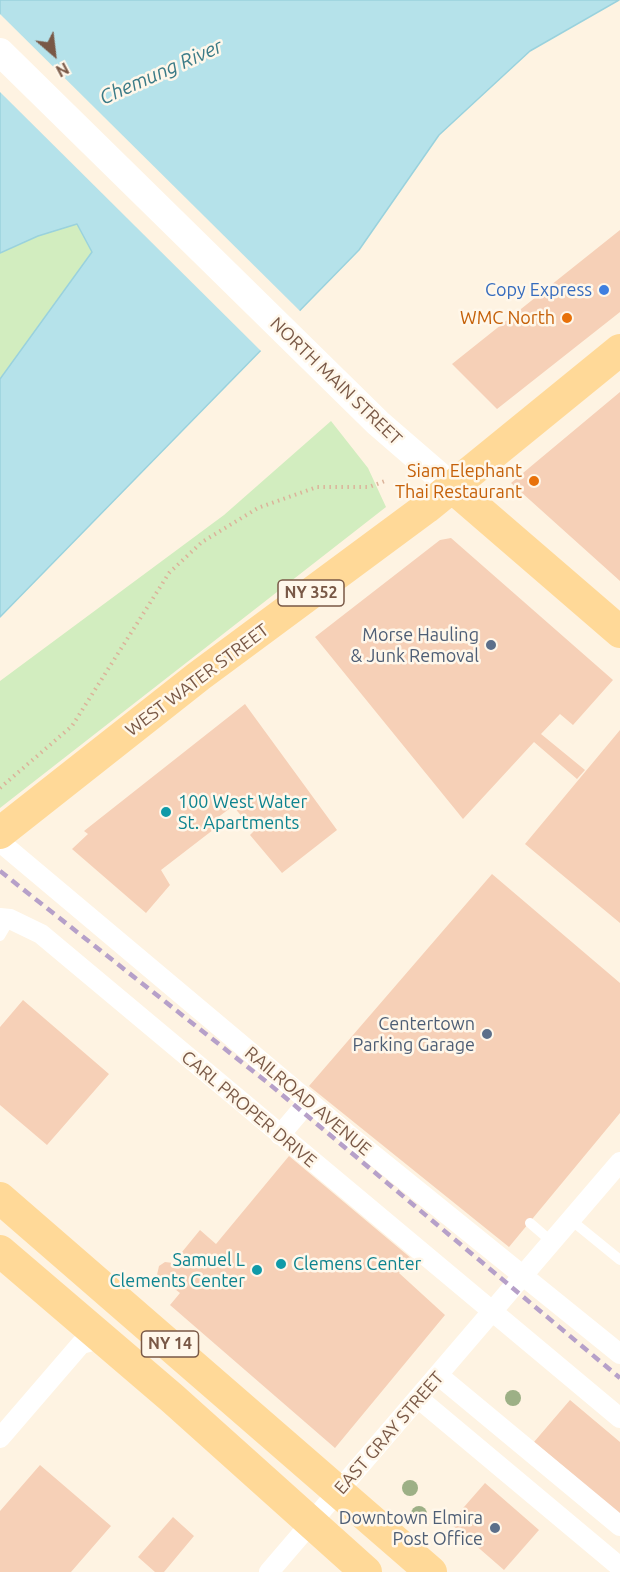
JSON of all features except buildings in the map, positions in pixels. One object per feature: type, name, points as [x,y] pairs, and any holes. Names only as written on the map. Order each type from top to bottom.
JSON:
[{"type":"main road","name":"NORTH MAIN STREET","points":[[0,52],[378,423],[620,632]]},
{"type":"main road","name":"WEST WATER STREET","points":[[0,833],[199,676],[452,487],[620,350]]},
{"type":"main road","name":"NY 14","points":[[0,1198],[431,1572]]},
{"type":"main road","name":"NY 14","points":[[0,1251],[103,1338],[366,1572]]},
{"type":"street","name":"RAILROAD AVENUE","points":[[0,842],[308,1102],[620,1354]]},
{"type":"street","name":"CARL PROPER DRIVE","points":[[5,919],[41,934],[492,1313]]},
{"type":"street","points":[[280,1135],[308,1102]]},
{"type":"street","name":"EAST GRAY STREET","points":[[269,1572],[620,1162]]},
{"type":"street","points":[[492,1313],[620,1418]]},
{"type":"street","points":[[0,1438],[81,1344],[103,1338]]},
{"type":"street","points":[[438,1375],[620,1526]]},
{"type":"street","points":[[418,1398],[620,1567]]},
{"type":"lane","points":[[0,936],[5,919]]},
{"type":"lane","points":[[572,1220],[620,1260]]},
{"type":"lane","points":[[530,1223],[552,1242]]},
{"type":"path","points":[[0,788],[72,726],[170,573],[202,542],[258,508],[317,487],[369,487],[385,481]]},
{"type":"green space","points":[[77,224],[92,252],[0,379],[0,253],[38,236]]},
{"type":"green space","points":[[331,421],[368,468],[386,507],[0,808],[0,681],[224,515]]},
{"type":"water","name":"Chemung River","points":[[0,0],[619,0],[530,51],[439,135],[359,250],[0,617],[0,379],[92,252],[77,224],[38,236],[0,253]]},
{"type":"pier","points":[[0,14],[302,313],[263,353],[0,92]]},
{"type":"railway","points":[[0,871],[268,1083],[620,1378]]},
{"type":"place","name":"Copy Express","points":[[604,290]]},
{"type":"place","name":"WMC North","points":[[567,318]]},
{"type":"place","name":"Siam Elephant Thai Restaurant","points":[[534,481]]},
{"type":"place","name":"Morse Hauling & Junk Removal","points":[[491,645]]},
{"type":"place","name":"100 West Water St. Apartments","points":[[166,812]]},
{"type":"place","name":"Centertown Parking Garage","points":[[487,1034]]},
{"type":"place","name":"Clemens Center","points":[[281,1264]]},
{"type":"place","name":"Samuel L Clements Center","points":[[257,1270]]},
{"type":"place","name":"Downtown Elmira Post Office","points":[[495,1528]]}]
